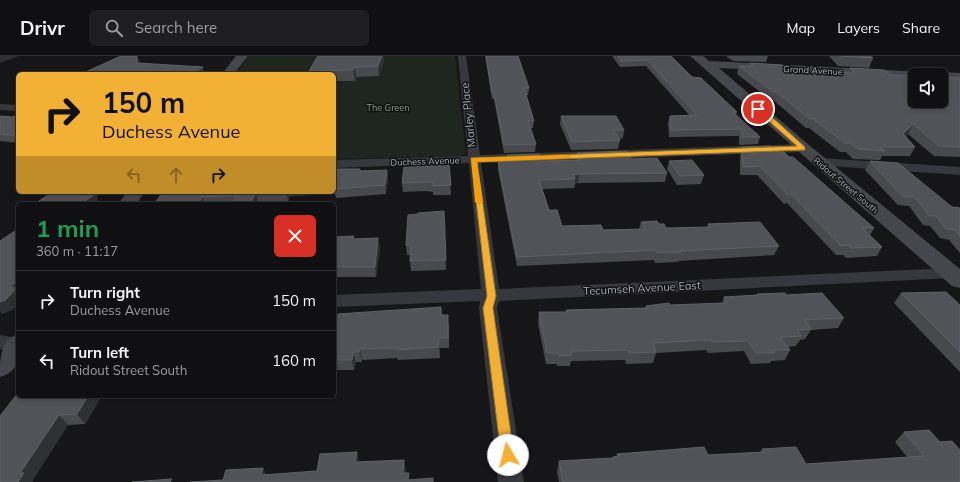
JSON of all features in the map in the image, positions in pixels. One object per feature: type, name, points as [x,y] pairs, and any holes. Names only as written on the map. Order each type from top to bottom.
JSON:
[{"type":"street","points":[[230,72],[242,56]]},
{"type":"street","name":"Marley Place","points":[[462,56],[491,296],[488,308],[511,482]]},
{"type":"street","name":"Grand Avenue","points":[[701,60],[908,74]]},
{"type":"street","name":"Ridout Street South","points":[[701,60],[955,277]]},
{"type":"street","points":[[948,76],[960,77]]},
{"type":"street","points":[[0,107],[16,108]]},
{"type":"street","name":"Duchess Avenue","points":[[336,164],[803,148]]},
{"type":"street","points":[[820,162],[960,171]]},
{"type":"street","name":"Tecumseh Avenue East","points":[[336,301],[955,277]]},
{"type":"street","points":[[0,367],[12,344]]},
{"type":"green space","name":"The Green","points":[[249,56],[455,56],[466,154],[460,156],[336,159],[336,72],[237,72]]},
{"type":"building","points":[[121,56],[137,56],[137,63],[203,67],[194,72],[85,72]]},
{"type":"building","points":[[318,56],[382,56],[378,66],[355,67],[353,70],[309,71]]},
{"type":"building","points":[[486,56],[518,56],[529,88],[524,88],[534,121],[528,121],[536,144],[504,145],[494,93],[492,93]]},
{"type":"building","points":[[618,56],[671,56],[692,77],[701,78],[737,112],[733,112],[760,137],[742,137],[742,129],[671,130],[670,116],[697,115],[647,60],[621,61]]},
{"type":"building","points":[[842,56],[870,56],[873,58]]},
{"type":"building","points":[[750,63],[782,65],[789,70],[855,73],[850,68],[884,70],[891,75],[908,76],[908,108],[948,108],[948,77],[960,78],[960,147],[939,146],[913,124],[903,134],[915,147],[880,147],[885,151],[858,149],[850,143],[845,143],[813,119],[810,119],[776,92],[772,91],[739,66],[754,66]]},
{"type":"building","points":[[0,116],[12,117],[16,116],[16,136],[0,134]]},
{"type":"building","points":[[561,116],[616,116],[624,130],[613,130],[620,140],[572,142]]},
{"type":"building","points":[[771,146],[778,152],[784,152],[789,157],[793,157],[874,228],[862,228],[882,247],[851,248],[848,245],[841,246],[791,194],[788,195],[760,166],[743,167],[742,147]]},
{"type":"building","points":[[626,151],[631,159],[657,158],[667,173],[579,174],[574,175],[575,179],[539,180],[549,210],[557,210],[562,226],[601,225],[603,230],[645,229],[641,222],[657,221],[659,224],[664,224],[666,228],[710,227],[708,224],[760,222],[779,246],[658,253],[656,250],[517,257],[498,162],[508,161],[507,155],[539,154],[542,161],[580,160],[577,153]]},
{"type":"building","points":[[692,160],[704,175],[680,176],[669,161]]},
{"type":"building","points":[[870,161],[898,163],[952,207],[960,208],[960,236],[955,230],[946,229],[936,216],[929,216],[915,197],[903,197]]},
{"type":"building","points":[[449,165],[451,185],[433,186],[433,182],[402,183],[404,167]]},
{"type":"building","points":[[336,169],[360,169],[360,171],[387,170],[385,185],[336,189]]},
{"type":"building","points":[[50,194],[95,194],[83,202],[37,202]]},
{"type":"building","points":[[162,194],[255,194],[251,202],[233,202],[237,195],[202,197],[199,202],[156,202]]},
{"type":"building","points":[[444,211],[446,260],[410,261],[411,245],[406,245],[408,215]]},
{"type":"building","points":[[16,230],[16,282],[10,287],[16,289],[5,300],[0,302],[0,241]]},
{"type":"building","points":[[354,236],[353,239],[378,238],[375,267],[336,267],[336,237]]},
{"type":"building","points":[[946,292],[960,305],[960,352],[901,293]]},
{"type":"building","points":[[785,293],[786,295],[822,293],[844,318],[805,320],[811,329],[797,330],[801,336],[780,337],[790,350],[773,350],[775,353],[756,353],[748,341],[712,342],[711,340],[653,343],[656,352],[629,353],[628,350],[572,351],[572,355],[559,356],[558,353],[547,353],[539,312],[647,308],[646,306],[669,303],[670,305],[725,303],[727,302],[724,297]]},
{"type":"building","points":[[441,307],[441,315],[448,315],[448,338],[439,338],[439,347],[396,350],[396,348],[360,349],[359,352],[353,352],[352,360],[336,360],[336,316],[338,316],[338,314]]},
{"type":"building","points":[[16,396],[16,398],[87,398],[77,414],[59,415],[20,473],[24,473],[18,482],[0,482],[0,416]]},
{"type":"building","points":[[929,430],[940,442],[952,441],[960,450],[960,482],[563,482],[559,461],[613,458],[618,456],[617,454],[704,447],[708,455],[764,452],[762,449],[796,447],[806,464],[924,456],[904,432]]},
{"type":"building","points":[[357,452],[355,462],[404,460],[403,473],[409,473],[408,480],[433,478],[433,482],[190,482],[223,480],[226,470],[263,468],[261,475],[317,471],[320,454]]},
{"type":"building","points":[[172,479],[170,482],[132,482]]},
{"type":"slow traffic","points":[[479,202],[474,160],[568,157]]},
{"type":"route","points":[[508,455],[488,308],[491,296],[474,160],[803,148],[758,109]]}]
